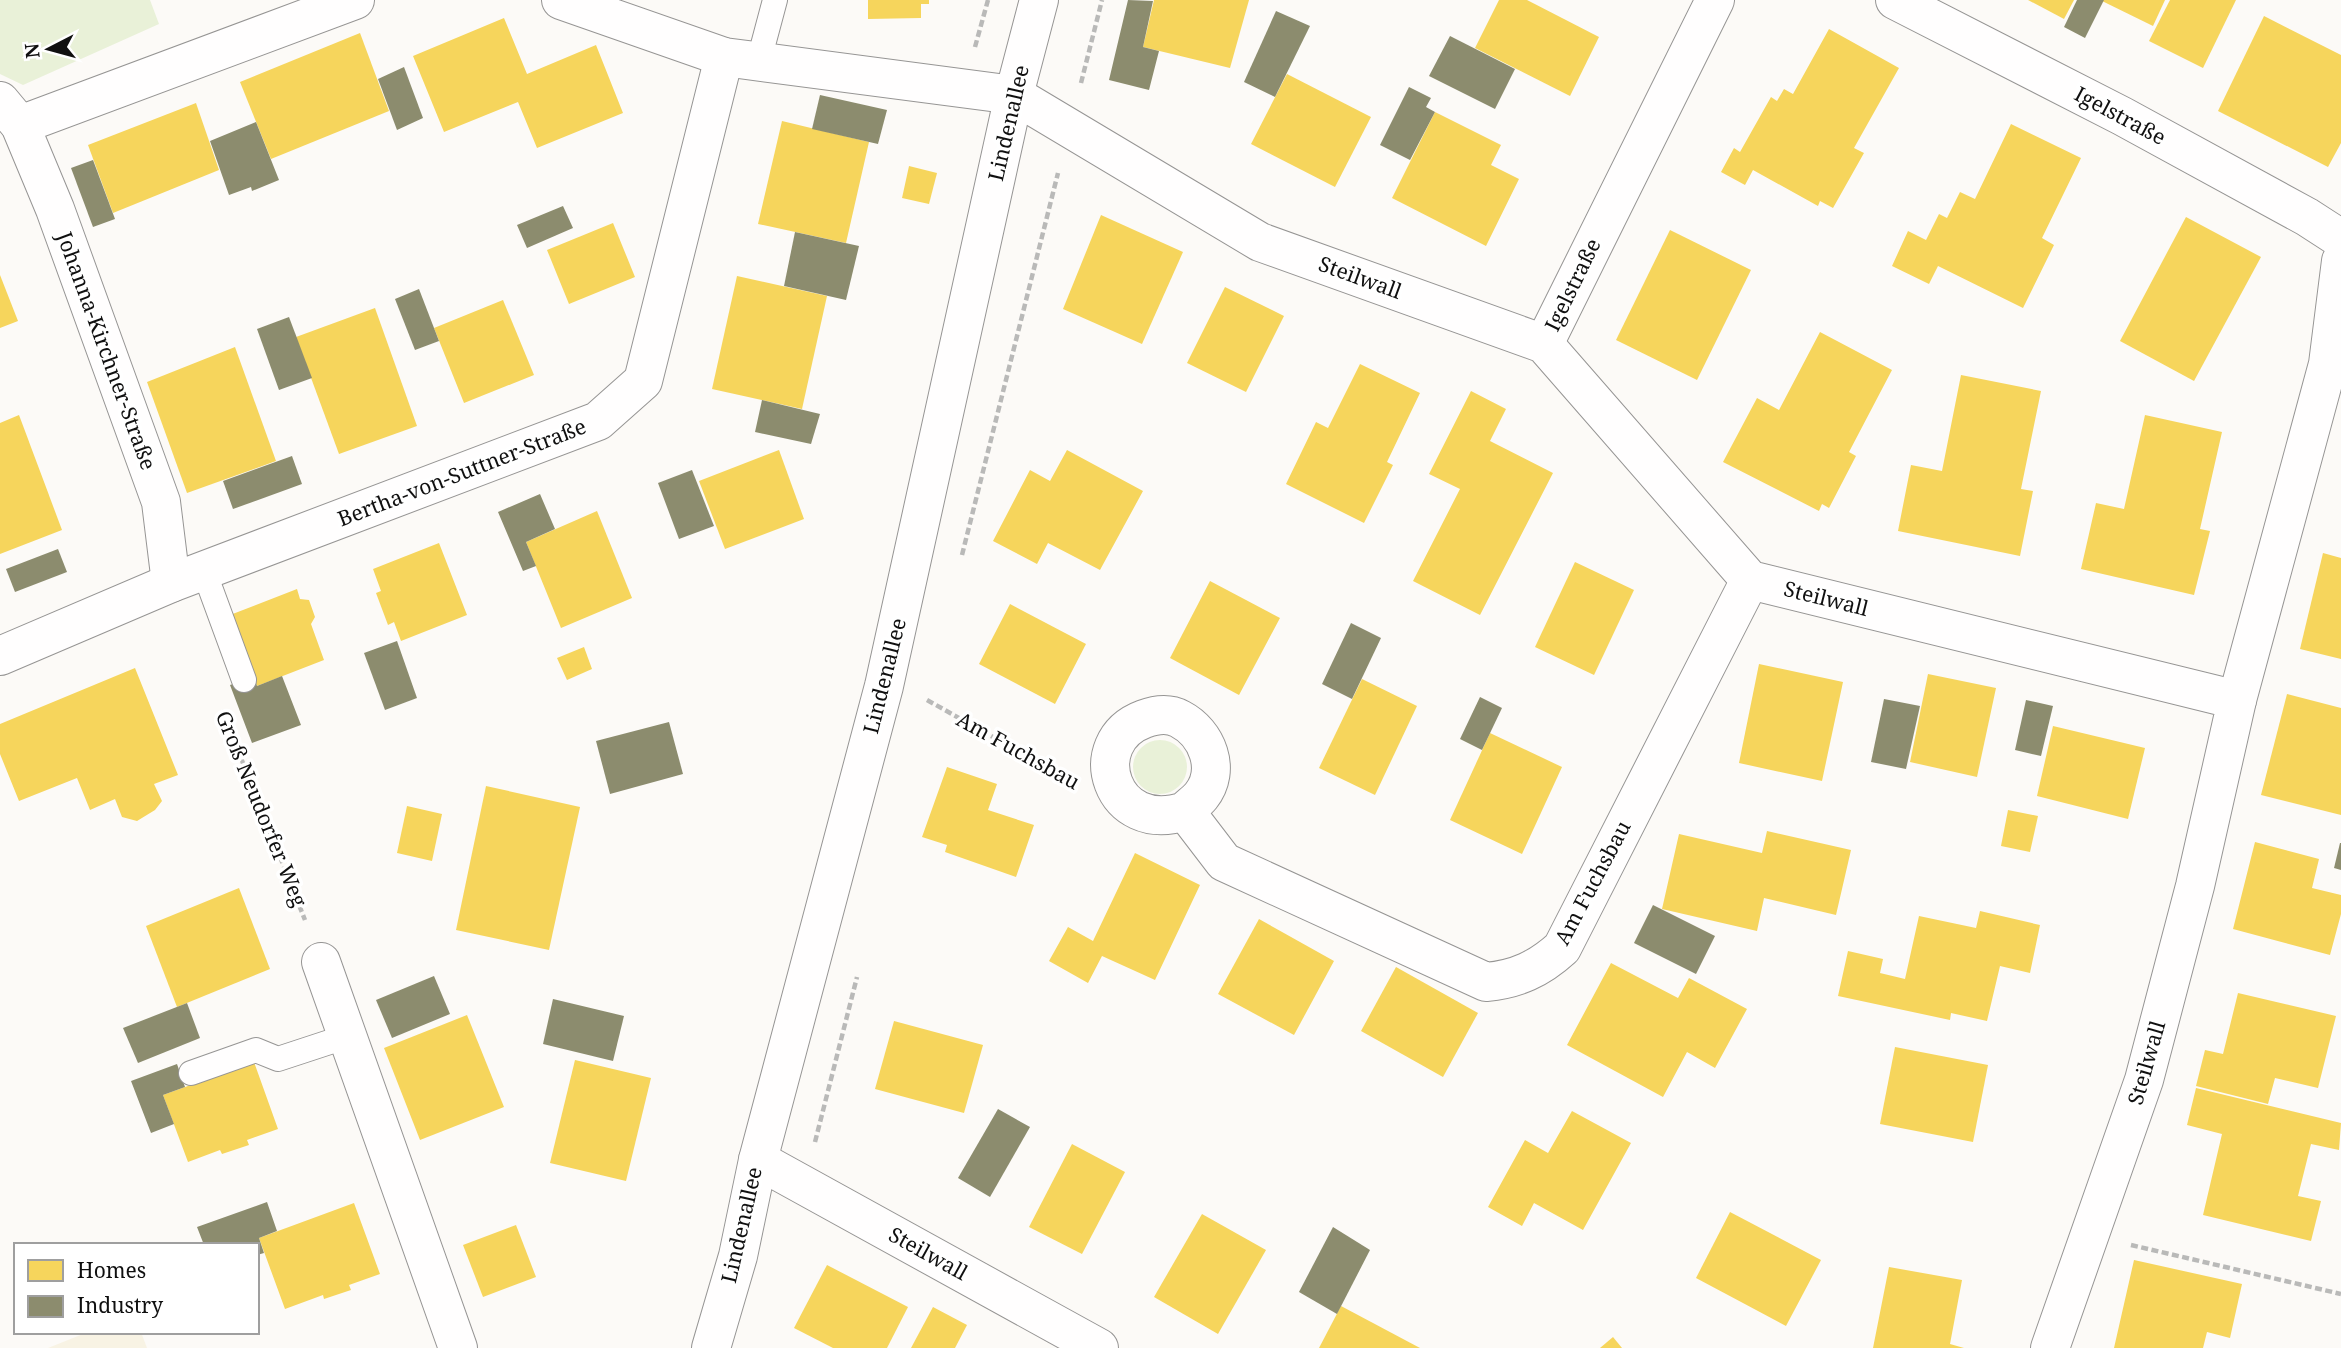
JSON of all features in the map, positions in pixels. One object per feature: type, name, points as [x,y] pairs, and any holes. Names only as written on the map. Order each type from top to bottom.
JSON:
[{"type":"street","name":"Johanna-Kirchner-Straße","points":[[188,577],[55,209],[10,113],[355,0]]},
{"type":"street","points":[[561,0],[742,58],[1014,95]]},
{"type":"street","name":"Lindenallee","points":[[711,1348],[884,686],[1014,95],[1039,0]]},
{"type":"street","name":"Igelstraße","points":[[1544,344],[1715,0]]},
{"type":"street","name":"Igelstraße","points":[[1895,0],[2122,116],[2307,217],[2341,239]]},
{"type":"street","name":"Bertha-von-Suttner-Straße","points":[[0,656],[188,577],[598,421],[643,381],[742,58]]},
{"type":"street","name":"Steilwall","points":[[1014,95],[1261,242],[1544,344],[1750,580],[2237,699],[2195,886],[2144,1080],[2050,1348]]},
{"type":"street","points":[[2237,699],[2328,364],[2341,261]]},
{"type":"street","name":"Am Fuchsbau","points":[[1113,785],[1110,762],[1116,740],[1133,723],[1155,715],[1178,717],[1197,730],[1209,750],[1211,774],[1202,795],[1185,811],[1224,862],[1486,982],[1510,980],[1549,960],[1562,947],[1750,580]]},
{"type":"street","points":[[1113,785],[1123,800],[1136,810],[1152,816],[1169,816],[1185,811]]},
{"type":"street","points":[[321,962],[458,1348]]},
{"type":"street","name":"Steilwall","points":[[758,1160],[1099,1348]]},
{"type":"lane","points":[[742,58],[775,0]]},
{"type":"lane","points":[[188,577],[244,680]]},
{"type":"lane","points":[[191,1073],[256,1050],[278,1059],[348,1036]]},
{"type":"path","name":"Am Fuchsbau","points":[[926,700],[1087,789],[1113,785]]},
{"type":"path","name":"Groß Neudorfer Weg","points":[[221,709],[321,962]]},
{"type":"path","points":[[2089,1236],[2341,1294]]},
{"type":"shaded area","points":[[83,1334],[142,1334],[147,1348],[48,1348]]},
{"type":"green space","points":[[0,0],[150,0],[159,24],[23,85],[0,74]]},
{"type":"green space","points":[[1160,740],[1179,748],[1187,767],[1179,786],[1160,794],[1141,786],[1133,767],[1141,748]]},
{"type":"building: Homes","points":[[868,0],[929,0],[929,4],[921,4],[921,18],[868,19]]},
{"type":"building: Homes","points":[[1154,0],[1249,0],[1230,68],[1143,47]]},
{"type":"building: Homes","points":[[1499,0],[1527,0],[1599,37],[1570,96],[1475,48]]},
{"type":"building: Homes","points":[[2028,0],[2074,0],[2064,19]]},
{"type":"building: Homes","points":[[2100,0],[2165,0],[2153,26]]},
{"type":"building: Homes","points":[[2170,0],[2236,0],[2203,68],[2149,41]]},
{"type":"building: Homes","points":[[2264,16],[2341,55],[2341,143],[2328,167],[2218,111]]},
{"type":"building: Homes","points":[[504,18],[527,74],[596,45],[623,113],[537,148],[518,102],[444,132],[413,56]]},
{"type":"building: Homes","points":[[1829,29],[1899,68],[1854,148],[1864,153],[1833,208],[1820,201],[1818,206],[1753,170],[1745,185],[1721,172],[1734,148],[1740,152],[1771,97],[1777,101],[1784,89],[1793,94]]},
{"type":"building: Homes","points":[[360,33],[389,111],[271,159],[240,82]]},
{"type":"building: Homes","points":[[1287,74],[1371,117],[1335,187],[1251,144]]},
{"type":"building: Homes","points":[[196,103],[219,170],[113,213],[88,145]]},
{"type":"building: Homes","points":[[1435,112],[1501,145],[1491,165],[1519,179],[1486,246],[1392,198]]},
{"type":"building: Homes","points":[[782,121],[869,142],[846,243],[758,224]]},
{"type":"building: Homes","points":[[2011,124],[2081,158],[2042,238],[2054,245],[2023,308],[1938,266],[1929,284],[1892,266],[1908,231],[1926,240],[1939,214],[1947,218],[1960,192],[1975,199]]},
{"type":"building: Homes","points":[[909,166],[937,173],[929,204],[902,198]]},
{"type":"building: Homes","points":[[1101,215],[1183,252],[1142,344],[1063,309]]},
{"type":"building: Homes","points":[[2186,217],[2261,257],[2194,381],[2120,341]]},
{"type":"building: Homes","points":[[613,223],[635,277],[569,304],[547,250]]},
{"type":"building: Homes","points":[[1670,230],[1751,270],[1697,380],[1616,340]]},
{"type":"building: Homes","points":[[0,275],[18,321],[0,328]]},
{"type":"building: Homes","points":[[737,276],[827,296],[802,409],[712,389]]},
{"type":"building: Homes","points":[[1225,287],[1284,316],[1246,392],[1187,363]]},
{"type":"building: Homes","points":[[503,300],[534,375],[464,403],[434,328]]},
{"type":"building: Homes","points":[[375,308],[417,426],[339,454],[296,337]]},
{"type":"building: Homes","points":[[1820,332],[1892,370],[1849,452],[1856,456],[1829,508],[1822,504],[1819,511],[1723,462],[1757,398],[1779,410]]},
{"type":"building: Homes","points":[[235,347],[276,461],[187,493],[147,382]]},
{"type":"building: Homes","points":[[1360,364],[1420,393],[1387,462],[1393,465],[1364,523],[1286,484],[1316,422],[1328,428]]},
{"type":"building: Homes","points":[[1961,375],[2041,391],[2021,489],[2033,491],[2020,556],[1898,531],[1911,465],[1942,471]]},
{"type":"building: Homes","points":[[1471,391],[1506,409],[1490,441],[1553,473],[1480,615],[1413,581],[1460,489],[1429,474]]},
{"type":"building: Homes","points":[[19,415],[62,530],[0,554],[0,423]]},
{"type":"building: Homes","points":[[2145,415],[2222,432],[2200,529],[2210,531],[2194,595],[2081,569],[2096,503],[2124,509]]},
{"type":"building: Homes","points":[[779,450],[804,519],[725,549],[699,481]]},
{"type":"building: Homes","points":[[1067,450],[1143,491],[1100,570],[1048,543],[1037,564],[993,541],[1030,470],[1050,481]]},
{"type":"building: Homes","points":[[597,511],[632,598],[561,628],[526,542]]},
{"type":"building: Homes","points":[[439,543],[467,615],[401,641],[394,622],[388,625],[376,593],[381,591],[373,569]]},
{"type":"building: Homes","points":[[2323,553],[2341,558],[2341,659],[2300,649]]},
{"type":"building: Homes","points":[[1575,562],[1634,590],[1594,675],[1535,647]]},
{"type":"building: Homes","points":[[1210,581],[1280,618],[1239,695],[1170,658]]},
{"type":"building: Homes","points":[[297,589],[300,599],[309,600],[315,617],[311,624],[324,660],[257,686],[230,615]]},
{"type":"building: Homes","points":[[1010,604],[1086,644],[1055,704],[979,664]]},
{"type":"building: Homes","points":[[584,647],[592,669],[567,680],[557,658]]},
{"type":"building: Homes","points":[[1759,664],[1843,682],[1822,781],[1739,763]]},
{"type":"building: Homes","points":[[135,668],[178,775],[154,784],[162,801],[155,810],[137,821],[122,817],[115,799],[90,810],[77,778],[19,801],[0,754],[0,724]]},
{"type":"building: Homes","points":[[1928,674],[1996,688],[1977,777],[1910,762]]},
{"type":"building: Homes","points":[[1362,679],[1417,706],[1375,795],[1319,768]]},
{"type":"building: Homes","points":[[2287,694],[2341,708],[2341,815],[2261,795]]},
{"type":"building: Homes","points":[[2053,726],[2145,748],[2128,819],[2037,796]]},
{"type":"building: Homes","points":[[1490,733],[1562,767],[1522,854],[1450,820]]},
{"type":"building: Homes","points":[[947,767],[997,784],[988,810],[1034,825],[1016,877],[945,852],[947,845],[922,837]]},
{"type":"building: Homes","points":[[486,786],[580,807],[549,950],[456,930]]},
{"type":"building: Homes","points":[[407,806],[442,814],[432,861],[397,853]]},
{"type":"building: Homes","points":[[2008,810],[2038,816],[2030,852],[2001,846]]},
{"type":"building: Homes","points":[[1767,831],[1851,850],[1836,915],[1764,898],[1757,931],[1662,909],[1679,834],[1762,853]]},
{"type":"building: Homes","points":[[2255,842],[2319,859],[2312,888],[2341,895],[2341,914],[2330,955],[2233,929]]},
{"type":"building: Homes","points":[[1135,853],[1200,885],[1155,980],[1102,956],[1088,983],[1049,961],[1068,927],[1093,941]]},
{"type":"building: Homes","points":[[239,888],[270,969],[177,1007],[146,926]]},
{"type":"building: Homes","points":[[1980,911],[2040,925],[2030,973],[2000,966],[1987,1021],[1951,1013],[1950,1020],[1838,996],[1848,951],[1883,959],[1880,973],[1905,979],[1919,916],[1976,928]]},
{"type":"building: Homes","points":[[1259,919],[1334,961],[1294,1035],[1218,994]]},
{"type":"building: Homes","points":[[1611,963],[1678,998],[1689,978],[1747,1009],[1715,1068],[1687,1052],[1663,1097],[1567,1045]]},
{"type":"building: Homes","points":[[1396,967],[1478,1013],[1443,1077],[1361,1031]]},
{"type":"building: Homes","points":[[2238,993],[2336,1016],[2318,1088],[2275,1078],[2268,1104],[2196,1086],[2205,1050],[2223,1054]]},
{"type":"building: Homes","points":[[467,1015],[504,1107],[420,1140],[384,1048]]},
{"type":"building: Homes","points":[[894,1021],[983,1045],[964,1113],[875,1089]]},
{"type":"building: Homes","points":[[1895,1047],[1988,1065],[1973,1142],[1880,1124]]},
{"type":"building: Homes","points":[[575,1060],[651,1078],[626,1181],[550,1163]]},
{"type":"building: Homes","points":[[254,1062],[278,1129],[247,1140],[249,1145],[222,1154],[220,1150],[188,1162],[163,1095]]},
{"type":"building: Homes","points":[[2196,1088],[2341,1123],[2339,1150],[2311,1144],[2298,1196],[2321,1201],[2311,1241],[2203,1215],[2222,1134],[2187,1125]]},
{"type":"building: Homes","points":[[1572,1111],[1631,1143],[1583,1230],[1534,1203],[1522,1226],[1488,1207],[1525,1140],[1548,1153]]},
{"type":"building: Homes","points":[[1072,1144],[1125,1172],[1082,1254],[1029,1227]]},
{"type":"building: Homes","points":[[354,1203],[380,1274],[349,1285],[351,1290],[324,1299],[323,1295],[285,1309],[259,1238]]},
{"type":"building: Homes","points":[[1730,1212],[1821,1260],[1786,1326],[1696,1278]]},
{"type":"building: Homes","points":[[1202,1214],[1266,1250],[1218,1334],[1154,1297]]},
{"type":"building: Homes","points":[[516,1225],[536,1277],[483,1297],[463,1245]]},
{"type":"building: Homes","points":[[2134,1260],[2242,1284],[2230,1338],[2207,1332],[2203,1348],[2114,1348]]},
{"type":"building: Homes","points":[[827,1265],[908,1307],[887,1348],[833,1348],[794,1328]]},
{"type":"building: Homes","points":[[1889,1267],[1962,1280],[1950,1344],[1964,1348],[1873,1348]]},
{"type":"building: Homes","points":[[1341,1306],[1420,1348],[1319,1348]]},
{"type":"building: Homes","points":[[933,1307],[967,1325],[955,1348],[911,1348]]},
{"type":"building: Homes","points":[[1613,1337],[1622,1348],[1600,1348]]},
{"type":"building: Industry","points":[[1128,0],[1153,1],[1143,47],[1159,51],[1149,90],[1109,80]]},
{"type":"building: Industry","points":[[2077,0],[2104,0],[2085,38],[2064,27]]},
{"type":"building: Industry","points":[[1276,11],[1310,26],[1275,97],[1244,82]]},
{"type":"building: Industry","points":[[1450,36],[1515,69],[1495,109],[1429,76]]},
{"type":"building: Industry","points":[[404,67],[423,118],[397,130],[378,79]]},
{"type":"building: Industry","points":[[1409,87],[1431,98],[1426,107],[1435,112],[1410,160],[1380,145]]},
{"type":"building: Industry","points":[[820,95],[887,110],[878,144],[812,129]]},
{"type":"building: Industry","points":[[256,122],[279,180],[252,191],[251,187],[229,195],[210,141]]},
{"type":"building: Industry","points":[[93,160],[115,219],[93,227],[71,168]]},
{"type":"building: Industry","points":[[563,206],[573,228],[527,248],[517,225]]},
{"type":"building: Industry","points":[[795,232],[859,246],[846,300],[784,286]]},
{"type":"building: Industry","points":[[419,289],[439,341],[415,350],[395,299]]},
{"type":"building: Industry","points":[[289,317],[312,378],[279,390],[257,329]]},
{"type":"building: Industry","points":[[762,400],[820,414],[811,444],[755,432]]},
{"type":"building: Industry","points":[[292,456],[302,484],[233,509],[223,481]]},
{"type":"building: Industry","points":[[692,470],[714,526],[679,539],[658,483]]},
{"type":"building: Industry","points":[[540,494],[555,529],[526,542],[536,566],[523,571],[498,512]]},
{"type":"building: Industry","points":[[58,549],[67,572],[15,592],[6,569]]},
{"type":"building: Industry","points":[[1351,623],[1381,638],[1352,699],[1322,684]]},
{"type":"building: Industry","points":[[397,641],[417,698],[385,710],[364,653]]},
{"type":"building: Industry","points":[[282,676],[301,725],[252,743],[230,685],[254,677],[257,686]]},
{"type":"building: Industry","points":[[1480,697],[1502,708],[1482,750],[1460,739]]},
{"type":"building: Industry","points":[[1884,699],[1920,706],[1906,769],[1871,762]]},
{"type":"building: Industry","points":[[2026,700],[2053,706],[2041,756],[2015,750]]},
{"type":"building: Industry","points":[[669,722],[683,774],[610,794],[596,741]]},
{"type":"building: Industry","points":[[2341,843],[2341,870],[2334,868]]},
{"type":"building: Industry","points":[[1653,905],[1715,936],[1696,974],[1634,943]]},
{"type":"building: Industry","points":[[434,976],[450,1014],[392,1038],[376,1000]]},
{"type":"building: Industry","points":[[553,999],[624,1016],[613,1061],[543,1044]]},
{"type":"building: Industry","points":[[187,1003],[200,1038],[138,1063],[123,1028]]},
{"type":"building: Industry","points":[[177,1064],[185,1087],[163,1095],[174,1124],[151,1133],[131,1081]]},
{"type":"building: Industry","points":[[998,1109],[1030,1127],[990,1197],[958,1178]]},
{"type":"building: Industry","points":[[267,1202],[277,1231],[259,1238],[264,1253],[259,1254],[259,1243],[203,1243],[197,1227]]},
{"type":"building: Industry","points":[[1333,1227],[1370,1250],[1337,1314],[1299,1292]]}]
